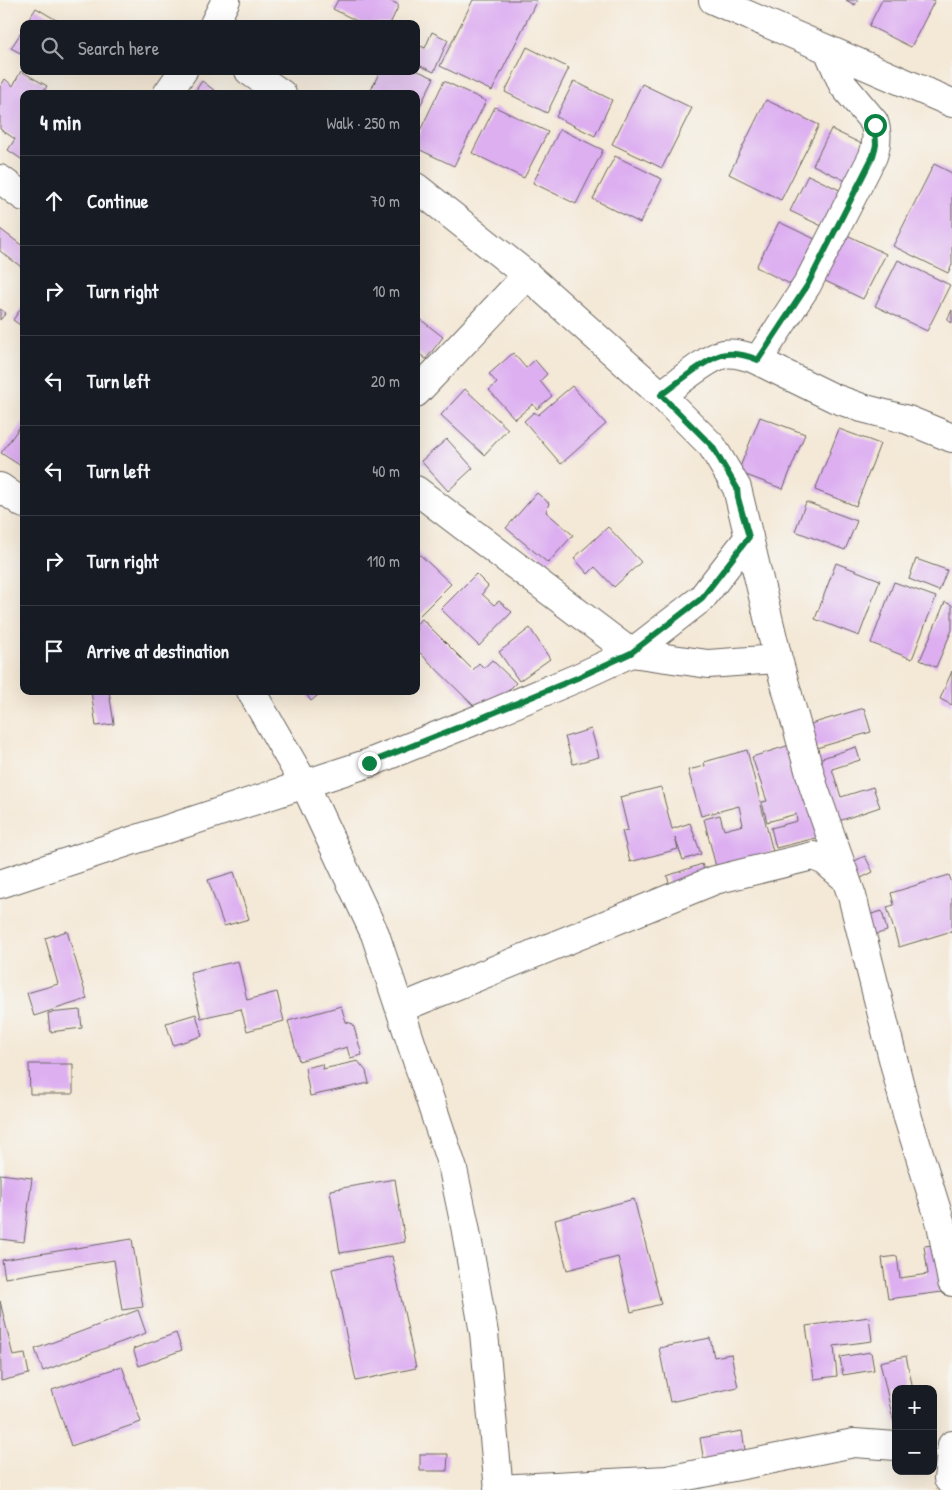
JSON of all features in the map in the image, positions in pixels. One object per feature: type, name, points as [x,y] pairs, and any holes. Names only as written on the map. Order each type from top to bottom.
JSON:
[{"type":"street","points":[[216,20],[226,0]]},
{"type":"street","points":[[713,0],[952,103]]},
{"type":"street","points":[[758,360],[807,286],[873,156],[876,145],[874,122],[843,85],[828,50]]},
{"type":"street","points":[[170,90],[180,75]]},
{"type":"street","points":[[255,75],[276,90]]},
{"type":"street","points":[[0,179],[20,194]]},
{"type":"street","points":[[420,190],[527,275],[661,395],[712,446],[737,488],[778,659],[814,788],[852,896],[908,1118],[941,1224],[952,1282]]},
{"type":"street","points":[[420,389],[527,275]]},
{"type":"street","points":[[661,395],[711,359],[725,353],[740,354],[758,360],[843,401],[908,420],[952,438]]},
{"type":"street","points":[[0,487],[20,501]]},
{"type":"street","points":[[420,493],[631,653],[708,664],[778,659]]},
{"type":"street","points":[[0,884],[369,763],[577,678],[631,653],[702,598],[749,537]]},
{"type":"street","points":[[253,695],[305,785],[375,934],[453,1169],[484,1333],[498,1490],[667,1480],[854,1443],[892,1446]]},
{"type":"street","points":[[401,1008],[715,880],[813,856],[825,861],[845,878]]},
{"type":"street","points":[[944,1476],[952,1445]]},
{"type":"building","points":[[338,0],[389,0],[399,5],[392,20],[355,20],[333,9]]},
{"type":"building","points":[[473,0],[537,0],[492,91],[440,66]]},
{"type":"building","points":[[846,0],[858,0],[855,5]]},
{"type":"building","points":[[882,0],[935,0],[911,47],[869,26]]},
{"type":"building","points":[[36,8],[56,20],[28,20]]},
{"type":"building","points":[[432,32],[448,40],[434,72],[420,66],[420,46],[425,48]]},
{"type":"building","points":[[20,34],[20,53],[11,48]]},
{"type":"building","points":[[527,47],[569,68],[547,113],[505,92]]},
{"type":"building","points":[[420,72],[434,78],[420,106],[420,90],[371,90],[378,75],[420,75]]},
{"type":"building","points":[[20,73],[20,75],[28,75],[47,86],[44,90],[20,90],[20,158],[8,150],[15,139],[0,129],[0,87],[5,79],[13,86]]},
{"type":"building","points":[[202,81],[214,90],[196,90]]},
{"type":"building","points":[[444,81],[486,101],[454,166],[420,150],[420,131]]},
{"type":"building","points":[[574,81],[612,100],[595,136],[556,117]]},
{"type":"building","points":[[642,84],[692,108],[662,168],[612,144]]},
{"type":"building","points":[[766,100],[819,125],[781,200],[729,174]]},
{"type":"building","points":[[495,107],[548,132],[524,178],[472,153]]},
{"type":"building","points":[[560,129],[603,150],[576,204],[533,183]]},
{"type":"building","points":[[831,129],[864,145],[846,181],[813,165]]},
{"type":"building","points":[[615,156],[662,179],[640,223],[593,199]]},
{"type":"building","points":[[934,164],[952,173],[952,265],[948,273],[893,246]]},
{"type":"building","points":[[808,175],[844,192],[826,228],[790,211]]},
{"type":"building","points":[[779,222],[819,241],[796,287],[756,267]]},
{"type":"building","points":[[0,229],[20,244],[20,266],[0,251]]},
{"type":"building","points":[[843,233],[886,254],[863,299],[821,279]]},
{"type":"building","points":[[898,260],[950,285],[927,331],[875,306]]},
{"type":"building","points":[[0,309],[6,313],[0,320]]},
{"type":"building","points":[[20,310],[20,325],[13,320]]},
{"type":"building","points":[[952,310],[952,323],[947,320]]},
{"type":"building","points":[[420,319],[443,337],[426,359],[420,354]]},
{"type":"building","points":[[513,353],[526,368],[535,360],[547,374],[540,381],[552,396],[537,409],[533,404],[515,419],[489,390],[497,383],[489,374]]},
{"type":"building","points":[[572,386],[606,424],[561,464],[524,421],[534,412],[538,415]]},
{"type":"building","points":[[465,389],[508,429],[484,455],[441,415]]},
{"type":"building","points":[[760,417],[805,434],[783,489],[738,472]]},
{"type":"building","points":[[20,427],[20,465],[1,453]]},
{"type":"building","points":[[839,429],[880,444],[856,506],[815,490]]},
{"type":"building","points":[[447,439],[473,468],[448,491],[421,461]]},
{"type":"building","points":[[537,493],[549,503],[546,512],[573,535],[548,563],[506,528]]},
{"type":"building","points":[[806,502],[857,521],[845,550],[795,531]]},
{"type":"building","points":[[608,527],[641,562],[614,587],[595,567],[588,574],[574,558]]},
{"type":"building","points":[[420,555],[451,584],[420,615]]},
{"type":"building","points":[[916,559],[947,570],[939,591],[909,579]]},
{"type":"building","points":[[836,563],[880,580],[859,636],[815,619]]},
{"type":"building","points":[[476,574],[488,586],[482,594],[494,605],[499,601],[512,612],[479,646],[441,609]]},
{"type":"building","points":[[894,582],[936,597],[912,659],[871,643]]},
{"type":"building","points":[[945,602],[952,605],[952,630],[936,667],[920,660]]},
{"type":"building","points":[[422,619],[473,670],[479,663],[484,668],[492,660],[516,683],[483,715],[420,653],[420,621]]},
{"type":"building","points":[[530,628],[550,659],[519,681],[499,652]]},
{"type":"building","points":[[952,671],[952,705],[940,699]]},
{"type":"building","points":[[92,695],[110,695],[114,724],[96,726]]},
{"type":"building","points":[[307,695],[318,695],[311,701]]},
{"type":"building","points":[[864,708],[871,732],[810,750],[804,726]]},
{"type":"building","points":[[591,729],[599,757],[573,764],[565,737]]},
{"type":"building","points":[[796,743],[824,836],[776,848],[771,828],[797,821],[796,814],[767,822],[762,802],[767,801],[752,757]]},
{"type":"building","points":[[856,747],[860,760],[832,769],[841,797],[873,787],[880,807],[830,824],[810,762]]},
{"type":"building","points":[[747,750],[773,852],[716,867],[704,819],[720,815],[724,830],[743,825],[739,806],[701,816],[688,770],[705,766],[704,762]]},
{"type":"building","points":[[661,787],[672,829],[690,823],[701,854],[683,860],[675,838],[678,849],[630,862],[622,831],[628,830],[620,797]]},
{"type":"building","points":[[865,856],[873,872],[851,883],[842,867]]},
{"type":"building","points":[[702,864],[708,880],[672,892],[667,876]]},
{"type":"building","points":[[234,872],[249,919],[224,926],[208,880]]},
{"type":"building","points":[[949,875],[952,883],[952,931],[899,947],[887,907],[894,905],[891,893]]},
{"type":"building","points":[[882,911],[887,931],[870,936],[865,916]]},
{"type":"building","points":[[67,931],[87,999],[34,1016],[27,993],[58,984],[45,938]]},
{"type":"building","points":[[238,961],[247,1000],[277,992],[284,1021],[247,1031],[241,1009],[201,1018],[190,972]]},
{"type":"building","points":[[341,1006],[346,1022],[353,1024],[362,1055],[350,1058],[347,1047],[299,1061],[288,1021]]},
{"type":"building","points":[[80,1010],[82,1028],[50,1032],[48,1013]]},
{"type":"building","points":[[196,1014],[202,1036],[173,1045],[166,1023]]},
{"type":"building","points":[[358,1061],[366,1071],[369,1083],[310,1096],[305,1068],[322,1064],[323,1069]]},
{"type":"building","points":[[29,1064],[73,1064],[73,1094],[30,1094]]},
{"type":"building","points":[[0,1174],[32,1178],[24,1242],[0,1239]]},
{"type":"building","points":[[395,1179],[405,1242],[340,1253],[330,1190]]},
{"type":"building","points":[[634,1199],[661,1304],[631,1312],[618,1257],[567,1270],[555,1220]]},
{"type":"building","points":[[132,1239],[143,1307],[122,1310],[114,1260],[5,1278],[2,1260]]},
{"type":"building","points":[[943,1244],[950,1291],[888,1299],[882,1258],[897,1256],[900,1278],[928,1274],[924,1246]]},
{"type":"building","points":[[392,1256],[416,1368],[356,1381],[332,1269]]},
{"type":"building","points":[[0,1301],[13,1356],[25,1354],[29,1374],[1,1381]]},
{"type":"building","points":[[138,1310],[146,1333],[43,1371],[35,1349]]},
{"type":"building","points":[[869,1317],[872,1341],[834,1346],[837,1376],[814,1379],[806,1326]]},
{"type":"building","points":[[176,1333],[182,1350],[139,1366],[133,1349]]},
{"type":"building","points":[[710,1338],[714,1357],[731,1354],[738,1387],[670,1402],[659,1348]]},
{"type":"building","points":[[871,1352],[874,1370],[843,1375],[840,1357]]},
{"type":"building","points":[[906,1356],[912,1385],[892,1385],[892,1415],[880,1362]]},
{"type":"building","points":[[122,1366],[141,1422],[71,1446],[52,1390]]},
{"type":"building","points":[[742,1431],[746,1456],[704,1462],[700,1438]]},
{"type":"building","points":[[420,1454],[448,1454],[447,1471],[420,1471]]},
{"type":"route","points":[[369,763],[577,678],[631,653],[702,598],[749,537],[737,488],[732,478],[712,446],[661,395],[711,359],[725,353],[740,354],[758,360],[807,286],[873,156],[876,145],[875,125]]}]
